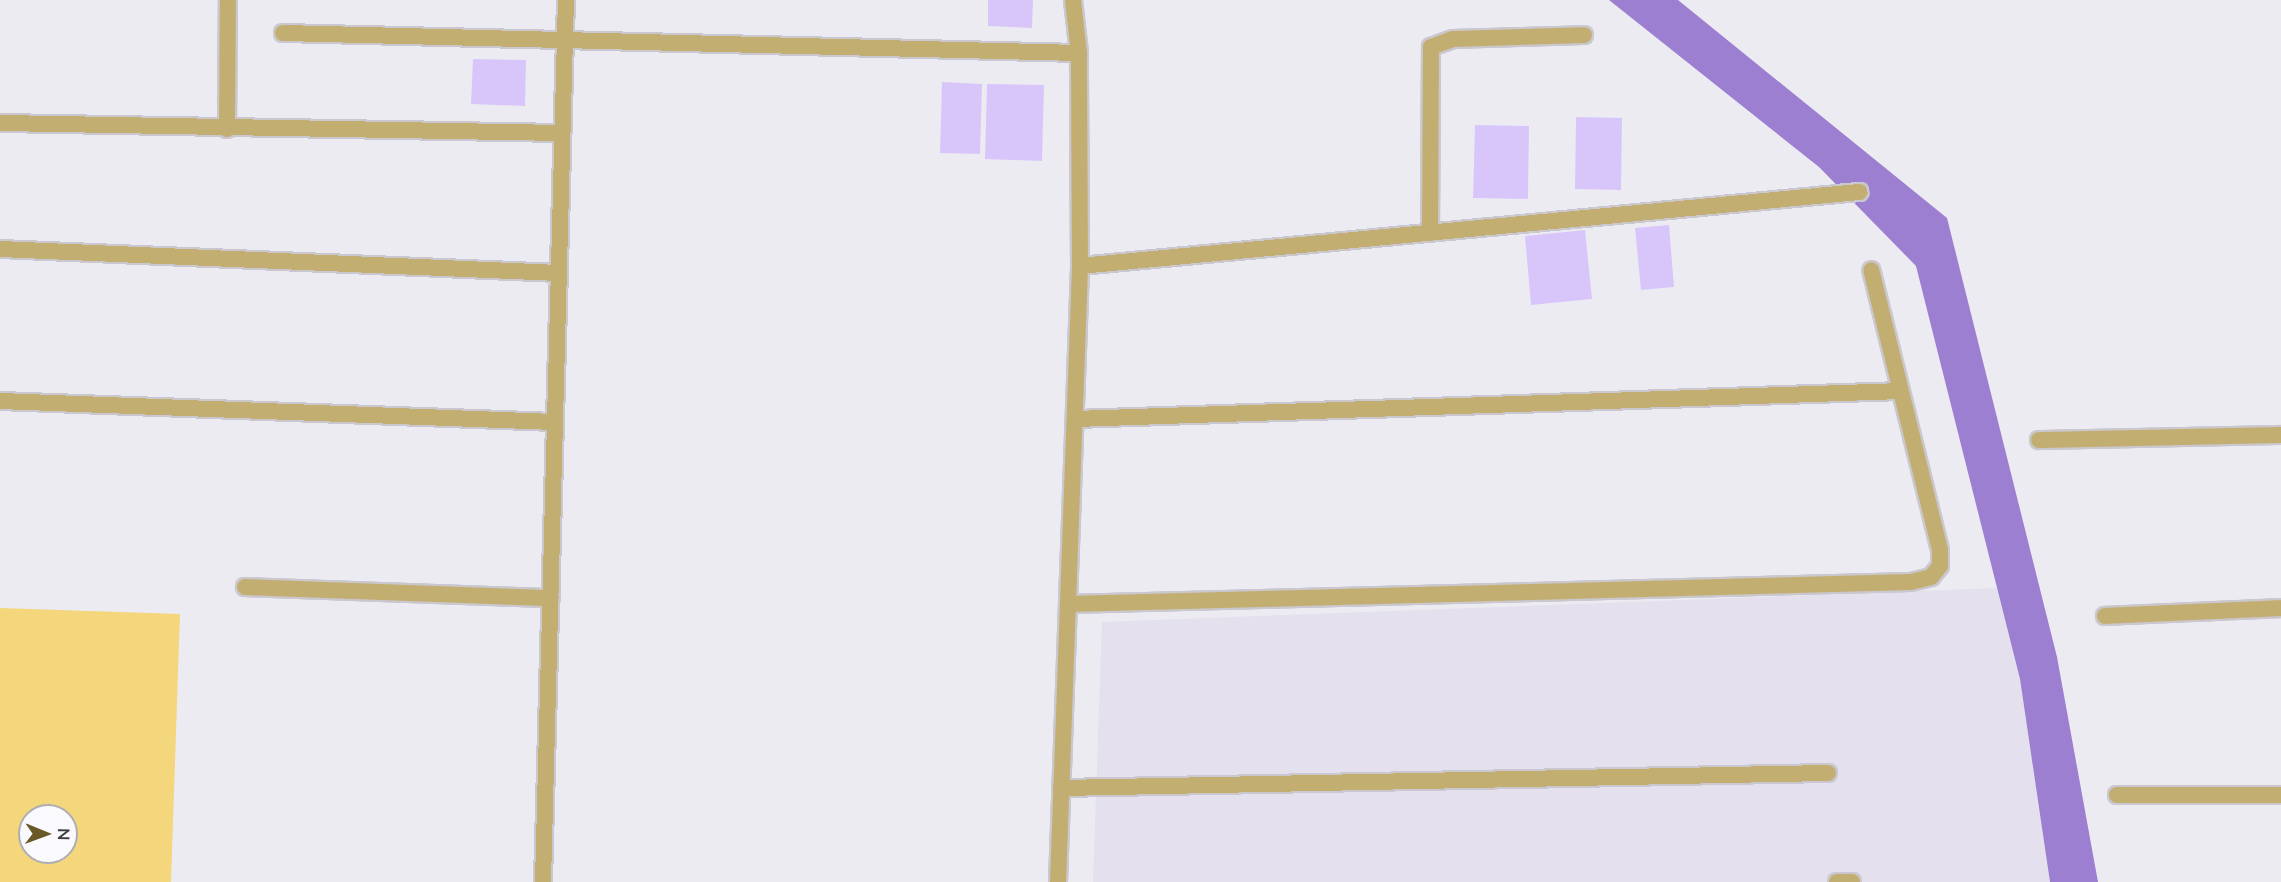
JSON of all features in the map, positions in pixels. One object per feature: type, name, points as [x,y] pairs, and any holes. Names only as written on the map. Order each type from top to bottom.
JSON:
[{"type":"street","points":[[227,129],[228,0]]},
{"type":"street","points":[[543,882],[566,0]]},
{"type":"street","points":[[1058,882],[1080,266],[1079,53],[1073,0]]},
{"type":"street","points":[[283,33],[1079,53]]},
{"type":"street","points":[[1430,233],[1431,47],[1453,39],[1584,34]]},
{"type":"street","points":[[0,123],[227,129],[562,133]]},
{"type":"street","points":[[1080,266],[1859,192]]},
{"type":"street","points":[[0,249],[558,273]]},
{"type":"street","points":[[1068,604],[1911,582],[1931,577],[1940,566],[1940,549],[1871,270]]},
{"type":"street","points":[[1075,419],[1901,391]]},
{"type":"street","points":[[0,401],[555,422]]},
{"type":"street","points":[[2039,440],[2281,435]]},
{"type":"street","points":[[245,587],[551,598]]},
{"type":"street","points":[[2105,616],[2281,608]]},
{"type":"street","points":[[1061,788],[1828,773]]},
{"type":"street","points":[[2117,795],[2281,795]]},
{"type":"street","points":[[1837,882],[1852,882]]},
{"type":"shaded area","points":[[1609,0],[1678,0],[1947,218],[2057,657],[2098,882],[2050,882],[2020,679],[1916,266],[1819,167]]},
{"type":"shaded area","points":[[1997,588],[2020,679],[2050,882],[1093,882],[1102,622]]},
{"type":"shaded area","points":[[0,608],[180,614],[171,882],[0,882]]},
{"type":"building","points":[[988,0],[1033,0],[1032,28],[988,26]]},
{"type":"building","points":[[473,59],[526,60],[525,106],[471,104]]},
{"type":"building","points":[[942,82],[982,84],[980,154],[940,153]]},
{"type":"building","points":[[987,84],[1044,85],[1042,161],[985,159]]},
{"type":"building","points":[[1576,117],[1622,118],[1621,190],[1575,189]]},
{"type":"building","points":[[1475,125],[1529,126],[1528,199],[1473,198]]},
{"type":"building","points":[[1669,225],[1674,287],[1641,290],[1635,228]]},
{"type":"building","points":[[1585,230],[1592,299],[1531,305],[1525,236]]}]
